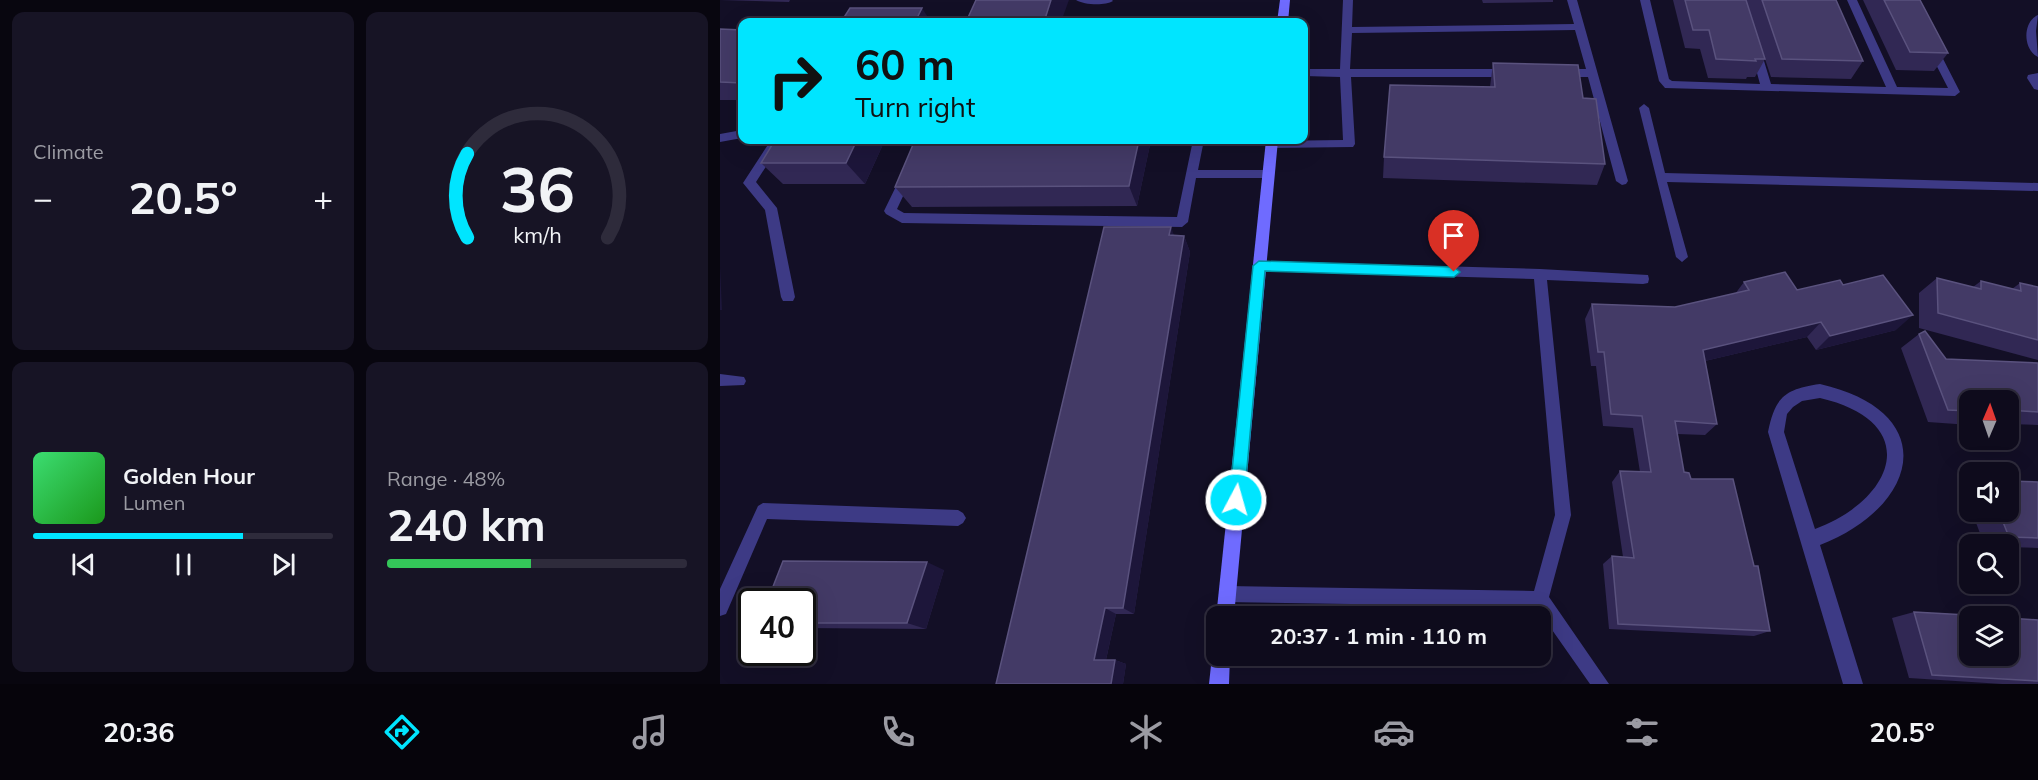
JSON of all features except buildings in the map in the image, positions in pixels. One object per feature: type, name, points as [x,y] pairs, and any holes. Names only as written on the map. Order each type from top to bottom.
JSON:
[{"type":"street","points":[[1283,18],[1285,0]]},
{"type":"street","points":[[1226,606],[1271,144]]},
{"type":"street","points":[[1810,540],[1836,531],[1858,517],[1883,491],[1897,459],[1891,437],[1882,422],[1861,404],[1845,396],[1821,391],[1799,394],[1787,402],[1780,412],[1776,432],[1852,684]]},
{"type":"street","points":[[1219,684],[1220,666]]},
{"type":"lane","points":[[1081,0],[1108,0]]},
{"type":"lane","points":[[1308,143],[1349,144],[1346,73],[1349,30],[1348,0]]},
{"type":"lane","points":[[1572,0],[1622,180]]},
{"type":"lane","points":[[1645,0],[1664,81],[1669,85],[1955,92],[1928,41]]},
{"type":"lane","points":[[1852,0],[1893,91]]},
{"type":"lane","points":[[2038,18],[2033,22],[2030,34],[2038,54]]},
{"type":"lane","points":[[1349,30],[1579,27]]},
{"type":"lane","points":[[1753,44],[1767,88]]},
{"type":"lane","points":[[1308,73],[1522,73]]},
{"type":"lane","points":[[1545,73],[1591,73]]},
{"type":"lane","points":[[2038,77],[2032,78],[2038,86]]},
{"type":"lane","points":[[1644,108],[1682,256]]},
{"type":"lane","points":[[720,138],[738,135]]},
{"type":"lane","points":[[774,144],[749,183],[771,208],[788,297]]},
{"type":"lane","points":[[913,160],[890,212],[902,218],[1182,222],[1197,144]]},
{"type":"lane","points":[[1191,174],[1268,174]]},
{"type":"lane","points":[[1660,177],[2038,188]]},
{"type":"lane","points":[[1259,266],[1643,279]]},
{"type":"lane","points":[[1540,274],[1563,515],[1540,599]]},
{"type":"lane","points":[[720,380],[739,381]]},
{"type":"lane","points":[[720,608],[763,511],[958,518]]},
{"type":"lane","points":[[1227,594],[1540,599]]},
{"type":"lane","points":[[1540,599],[1600,684]]},
{"type":"route","points":[[1236,500],[1259,266],[1454,272]]}]
